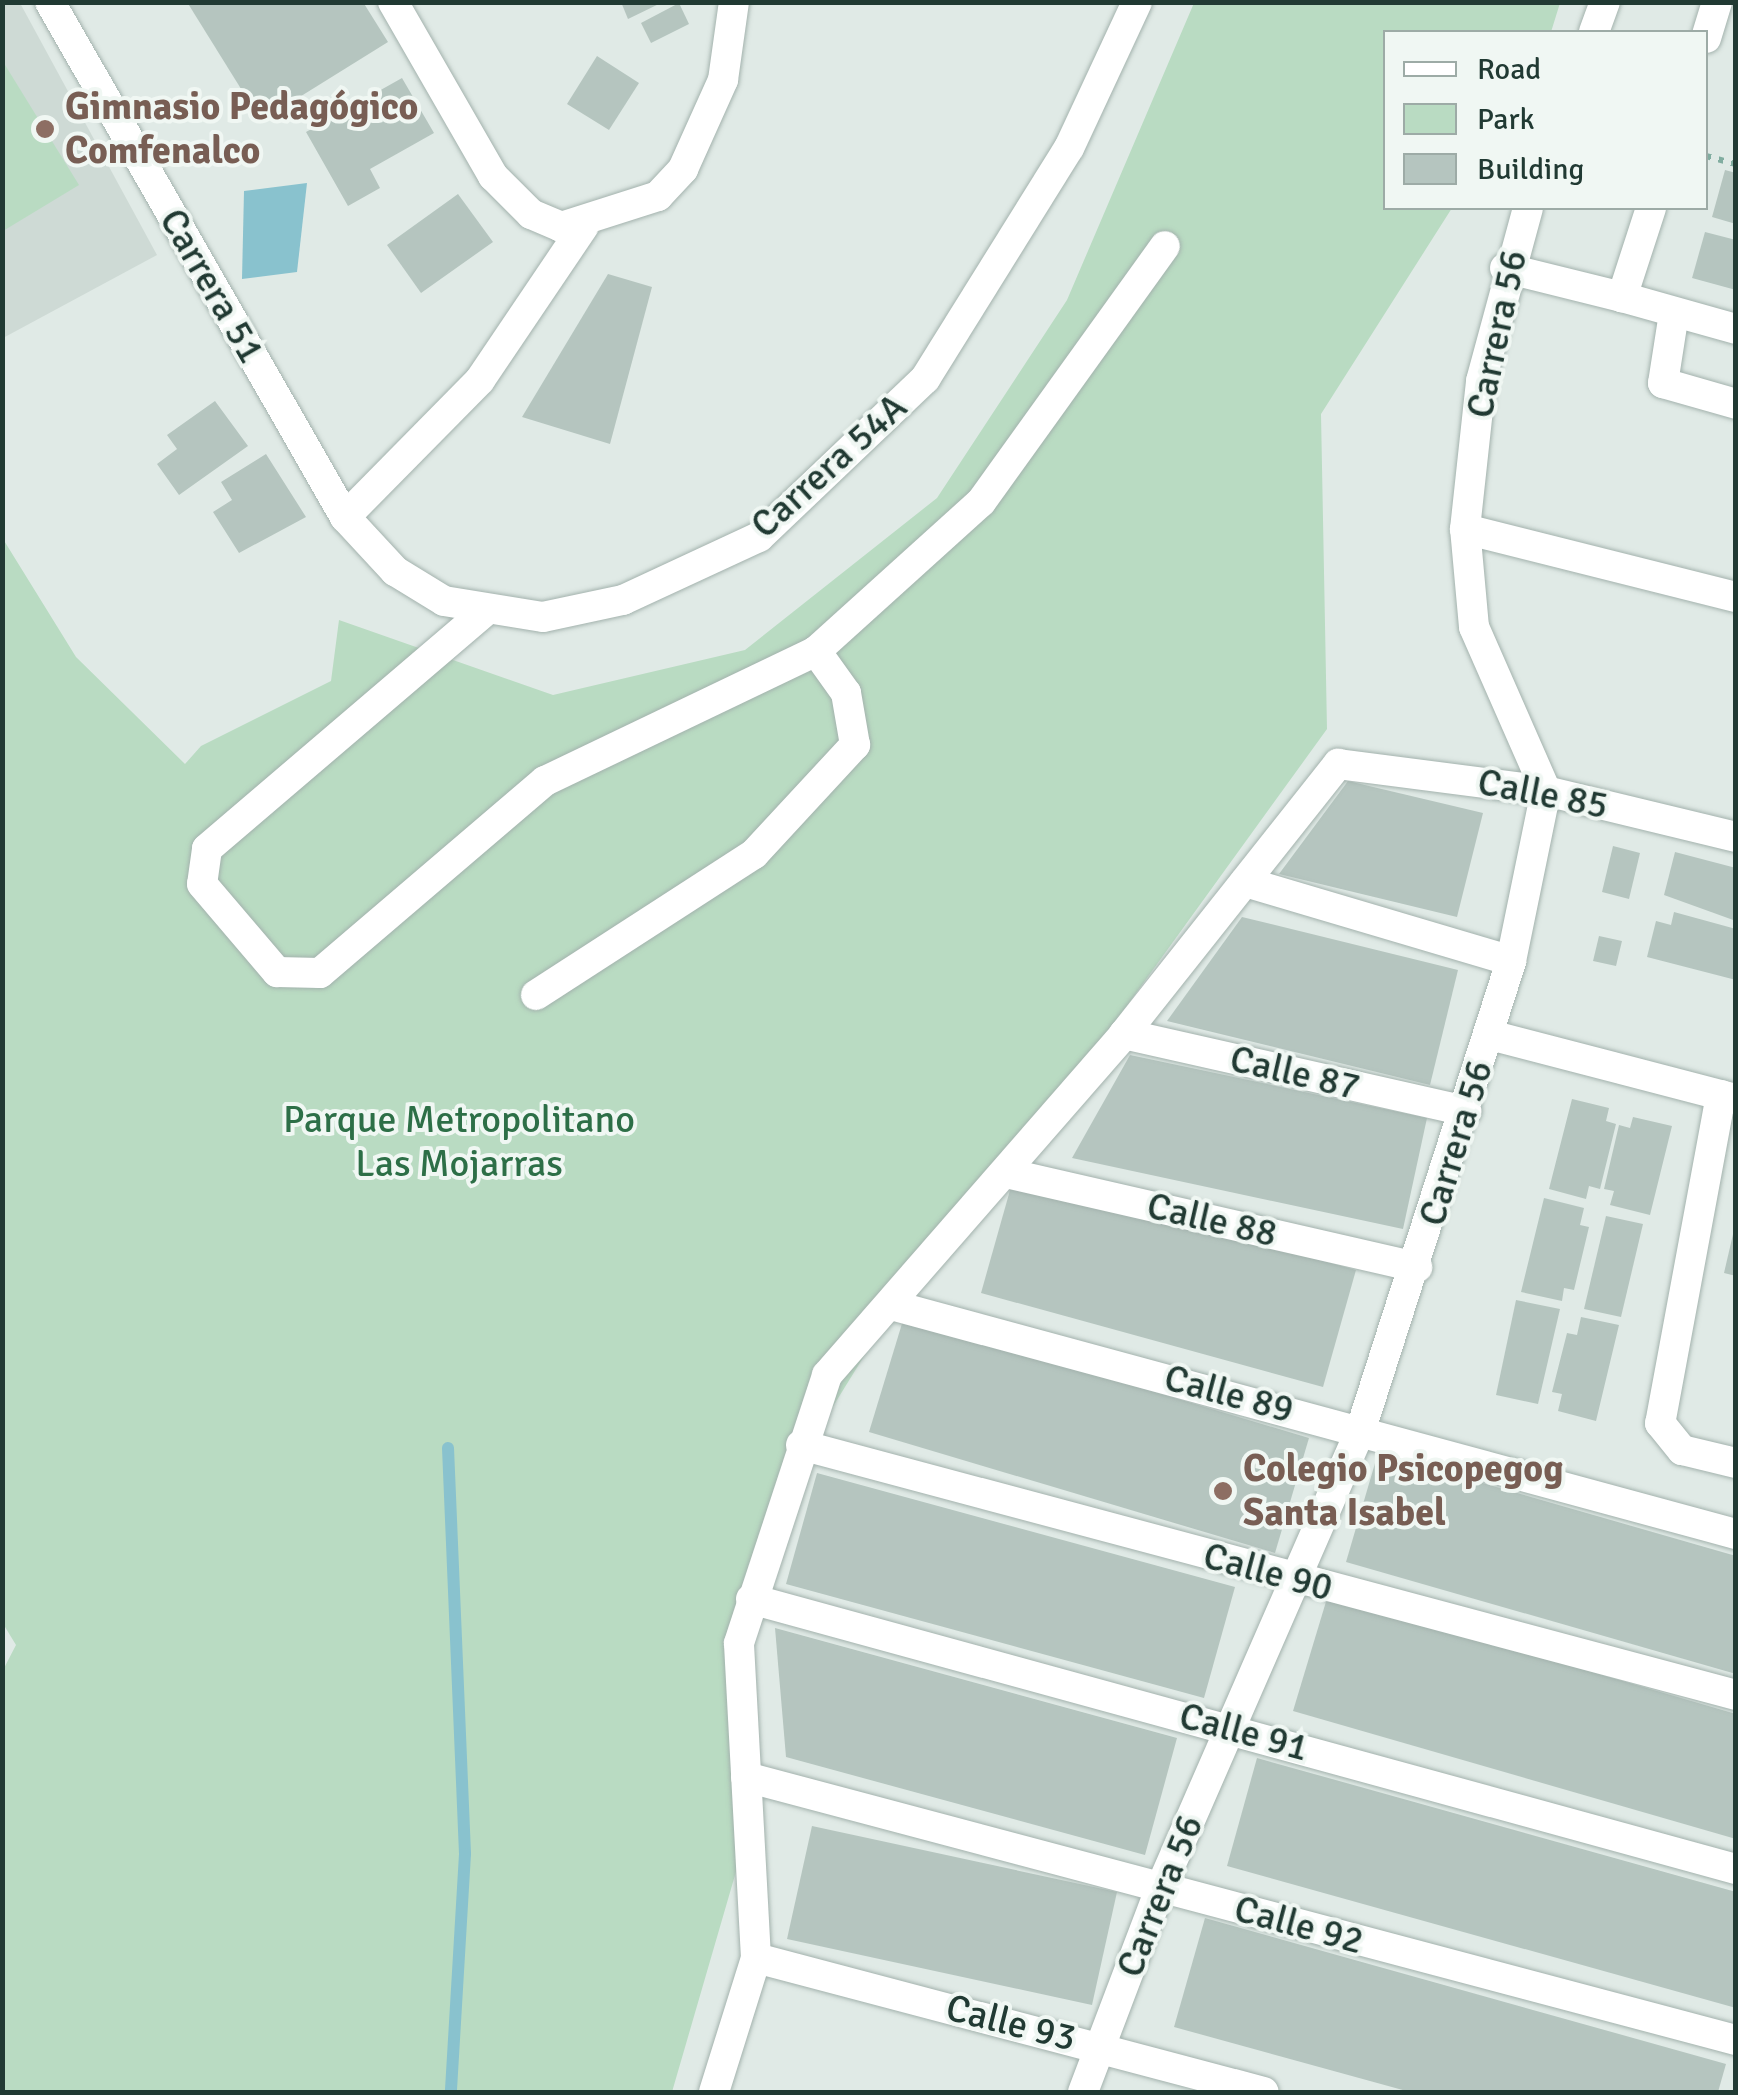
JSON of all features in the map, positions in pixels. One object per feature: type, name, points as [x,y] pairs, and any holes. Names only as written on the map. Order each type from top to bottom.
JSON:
[{"type":"street","name":"Carrera 51","points":[[50,2],[344,516]]},
{"type":"street","points":[[393,2],[493,176],[531,214],[584,226]]},
{"type":"street","points":[[344,516],[480,380],[584,226],[658,196],[684,169],[723,80],[734,2]]},
{"type":"street","name":"Carrera 54A","points":[[344,516],[394,571],[483,613],[543,617],[624,600],[758,537],[925,379],[1069,148],[1138,2]]},
{"type":"street","points":[[1595,30],[1605,2]]},
{"type":"street","points":[[1708,31],[1717,2]]},
{"type":"street","name":"Carrera 56","points":[[1082,2092],[1160,1889],[1298,1581],[1361,1429],[1417,1267],[1511,961],[1546,791],[1474,628],[1465,529],[1505,268],[1527,210]]},
{"type":"street","points":[[1622,298],[1650,210]]},
{"type":"street","points":[[483,613],[206,849],[202,884],[277,972],[320,973],[546,781],[816,651],[981,502],[1166,246]]},
{"type":"street","points":[[1505,268],[1736,329]]},
{"type":"street","points":[[1674,313],[1663,383],[1736,404]]},
{"type":"street","points":[[1465,529],[1736,597]]},
{"type":"street","points":[[536,995],[754,854],[855,745],[846,692],[816,651]]},
{"type":"street","name":"Calle 85","points":[[1246,882],[1338,764],[1546,791],[1736,838]]},
{"type":"street","points":[[714,2092],[756,1958],[739,1643],[827,1376],[895,1306],[1246,882],[1511,961]]},
{"type":"street","name":"Calle 87","points":[[1124,1034],[1466,1111]]},
{"type":"street","points":[[1490,1035],[1728,1097],[1660,1423],[1682,1450],[1736,1463]]},
{"type":"street","name":"Calle 88","points":[[1006,1173],[1417,1267]]},
{"type":"street","name":"Calle 89","points":[[895,1306],[1361,1429],[1736,1534]]},
{"type":"street","name":"Calle 90","points":[[802,1445],[1298,1581],[1736,1695]]},
{"type":"street","name":"Calle 91","points":[[751,1599],[1736,1869]]},
{"type":"street","name":"Calle 92","points":[[746,1777],[1736,2040]]},
{"type":"street","name":"Calle 93","points":[[756,1958],[1264,2092]]},
{"type":"path","points":[[1708,157],[1736,164]]},
{"type":"shaded area","name":"Gimnasio Pedagógico Comfenalco","points":[[3,3],[20,3],[157,255],[3,338]]},
{"type":"green space","name":"Parque Metropolitano Las Mojarras","points":[[1194,3],[1560,3],[1552,30],[1383,30],[1383,210],[1451,210],[1321,414],[1327,729],[1006,1173],[895,1306],[769,1510],[739,1703],[751,1820],[672,2092],[3,2092],[2,1672],[16,1645],[2,1622],[3,539],[76,657],[185,764],[201,746],[331,681],[339,620],[553,695],[745,650],[937,498],[1067,300]]},
{"type":"green space","points":[[2,60],[79,185],[3,231],[2,231]]},
{"type":"water","points":[[307,183],[297,272],[242,279],[244,191]]},
{"type":"building","points":[[187,2],[363,2],[388,42],[261,121]]},
{"type":"building","points":[[621,2],[663,2],[628,19]]},
{"type":"building","points":[[679,3],[689,24],[651,43],[641,23]]},
{"type":"building","points":[[597,56],[639,83],[609,130],[567,104]]},
{"type":"building","points":[[402,78],[434,133],[370,169],[380,188],[348,206],[306,132]]},
{"type":"building","points":[[1725,170],[1736,173],[1736,224],[1712,217]]},
{"type":"building","points":[[458,194],[493,242],[421,293],[387,245]]},
{"type":"building","points":[[1705,232],[1736,240],[1736,290],[1692,278]]},
{"type":"building","points":[[608,274],[652,287],[610,444],[522,417]]},
{"type":"building","points":[[215,401],[248,446],[179,495],[157,464],[177,449],[167,435]]},
{"type":"building","points":[[266,454],[306,517],[239,553],[213,512],[232,500],[221,482]]},
{"type":"building","points":[[1348,781],[1483,813],[1457,917],[1279,874]]},
{"type":"building","points":[[1613,846],[1640,853],[1629,899],[1602,892]]},
{"type":"building","points":[[1675,852],[1736,868],[1736,921],[1664,895]]},
{"type":"building","points":[[1674,912],[1736,929],[1736,980],[1647,957],[1656,921],[1671,925]]},
{"type":"building","points":[[1242,917],[1458,970],[1430,1085],[1167,1021]]},
{"type":"building","points":[[1599,936],[1622,941],[1616,966],[1593,961]]},
{"type":"building","points":[[1130,1055],[1427,1118],[1403,1229],[1072,1158]]},
{"type":"building","points":[[1572,1099],[1609,1108],[1606,1121],[1616,1124],[1600,1189],[1589,1186],[1586,1199],[1549,1189]]},
{"type":"building","points":[[1633,1117],[1672,1126],[1650,1215],[1610,1205],[1614,1191],[1604,1189],[1619,1125],[1630,1128]]},
{"type":"building","points":[[1014,1176],[1356,1270],[1323,1387],[981,1293]]},
{"type":"building","points":[[1544,1198],[1584,1208],[1580,1225],[1589,1227],[1574,1290],[1564,1288],[1562,1301],[1521,1292]]},
{"type":"building","points":[[1606,1216],[1643,1224],[1621,1317],[1584,1309]]},
{"type":"building","points":[[1736,1231],[1736,1276],[1724,1273]]},
{"type":"building","points":[[1516,1300],[1560,1309],[1538,1404],[1496,1395]]},
{"type":"building","points":[[904,1317],[1309,1438],[1275,1553],[869,1432]]},
{"type":"building","points":[[1581,1317],[1619,1325],[1596,1421],[1558,1411],[1562,1394],[1552,1392],[1567,1333],[1577,1335]]},
{"type":"building","points":[[1378,1453],[1736,1556],[1736,1674],[1346,1562]]},
{"type":"building","points":[[817,1473],[1235,1587],[1204,1698],[786,1584]]},
{"type":"building","points":[[1328,1595],[1736,1714],[1736,1839],[1293,1711]]},
{"type":"building","points":[[775,1628],[1177,1738],[1145,1855],[786,1757]]},
{"type":"building","points":[[1257,1758],[1736,1892],[1736,2008],[1227,1866]]},
{"type":"building","points":[[812,1826],[1117,1892],[1092,2005],[787,1939]]},
{"type":"building","points":[[1205,1918],[1726,2064],[1718,2092],[1410,2092],[1174,2027]]},
{"type":"waterway","points":[[448,1448],[465,1854],[451,2092]]},
{"type":"place","name":"Gimnasio Pedagógico Comfenalco","points":[[45,129]]},
{"type":"place","name":"Colegio Psicopegog Santa Isabel","points":[[1223,1491]]}]
